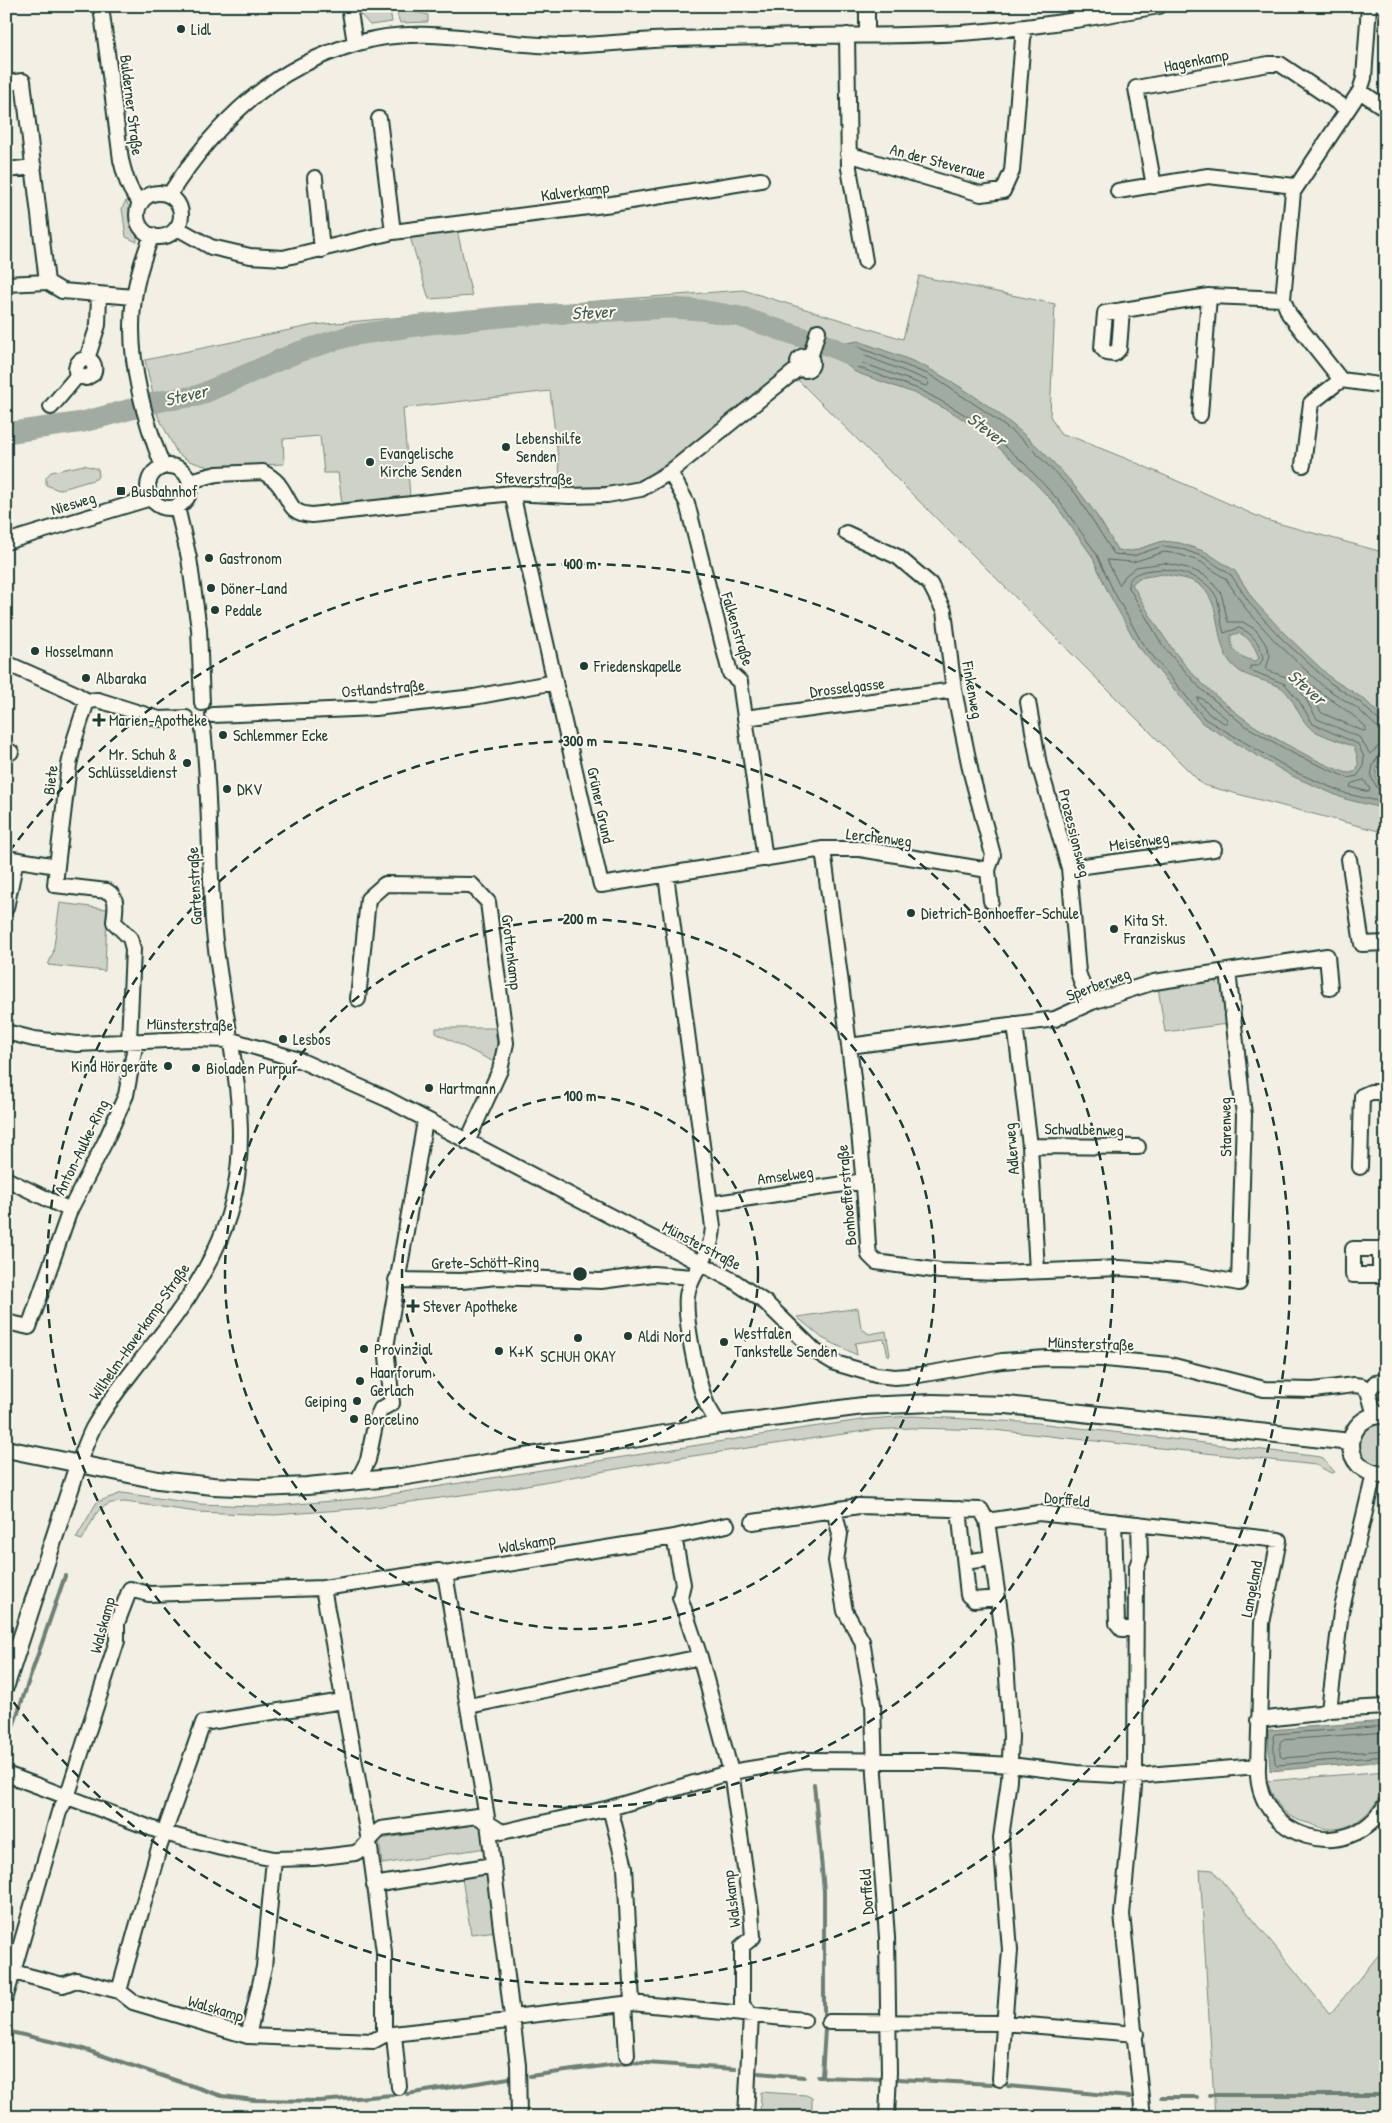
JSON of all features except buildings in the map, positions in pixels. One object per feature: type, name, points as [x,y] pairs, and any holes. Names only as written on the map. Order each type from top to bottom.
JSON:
[{"type":"main road","points":[[6,1450],[158,1480],[212,1486],[270,1488],[357,1482],[436,1472],[719,1425],[863,1406],[968,1403],[1006,1405],[1351,1442]]},
{"type":"main road","points":[[1380,1415],[1363,1420],[1355,1430],[1351,1442],[1356,1462],[1364,1470],[1380,1474]]},
{"type":"main road","points":[[6,1685],[78,1464]]},
{"type":"street","name":"Bulderner Straße","points":[[101,6],[121,160],[128,184],[141,203]]},
{"type":"street","points":[[349,6],[355,43]]},
{"type":"street","points":[[867,6],[867,35]]},
{"type":"street","points":[[169,195],[212,135],[241,106],[274,81],[300,65],[355,43],[375,38],[415,34],[560,46],[654,40],[937,34],[1022,28],[1159,6]]},
{"type":"street","points":[[1369,6],[1364,78],[1360,91],[1295,186],[1291,199],[1283,299],[1289,314],[1341,380],[1386,386]]},
{"type":"street","name":"An der Steveraue","points":[[848,154],[981,194],[1003,191],[1012,171],[1023,39],[1022,28]]},
{"type":"street","points":[[847,35],[848,154],[866,262]]},
{"type":"street","name":"Hagenkamp","points":[[1154,186],[1136,88],[1269,64],[1280,64],[1347,109]]},
{"type":"street","points":[[6,83],[24,81],[47,282]]},
{"type":"street","points":[[1360,91],[1386,109]]},
{"type":"street","points":[[379,119],[393,232]]},
{"type":"street","points":[[6,170],[34,166]]},
{"type":"street","points":[[1118,191],[1208,176],[1295,186]]},
{"type":"street","points":[[316,178],[322,250]]},
{"type":"street","name":"Kalverkamp","points":[[176,228],[211,247],[250,256],[283,258],[393,232],[612,204],[761,180]]},
{"type":"street","points":[[156,193],[169,195],[178,204],[181,217],[176,228],[166,235],[152,235],[145,231],[139,222],[138,210],[141,203],[150,195],[156,193]]},
{"type":"street","points":[[152,235],[143,259],[134,297],[134,349],[148,424],[163,467]]},
{"type":"street","points":[[6,284],[47,282],[62,291],[134,297]]},
{"type":"street","points":[[51,407],[78,375],[76,371],[78,363],[81,360],[87,359],[98,325],[99,295]]},
{"type":"street","points":[[1122,310],[1209,296],[1283,299]]},
{"type":"street","points":[[1200,415],[1209,296]]},
{"type":"street","name":"Steverstraße","points":[[189,481],[218,474],[264,472],[279,485],[293,509],[303,515],[512,492],[570,496],[607,495],[641,489],[670,472],[807,360],[818,331]]},
{"type":"street","points":[[1303,465],[1311,403],[1341,380]]},
{"type":"street","points":[[171,466],[179,469],[186,474],[189,481],[188,496],[177,507],[162,507],[151,498],[148,488],[149,481],[157,470],[163,467],[171,466]]},
{"type":"street","name":"Falkenstraße","points":[[670,472],[688,503],[730,673],[740,682],[765,859]]},
{"type":"street","name":"Grüner Grund","points":[[512,492],[600,885],[765,859]]},
{"type":"street","name":"Niesweg","points":[[6,542],[151,498]]},
{"type":"street","points":[[177,507],[189,558],[200,629],[202,703]]},
{"type":"street","name":"Finkenweg","points":[[846,533],[898,557],[930,584],[944,611],[954,690],[971,773],[993,855],[988,870],[991,901]]},
{"type":"street","points":[[6,663],[74,693],[87,701],[98,700],[159,719],[186,718]]},
{"type":"street","name":"Ostlandstraße","points":[[212,715],[374,708],[474,697],[556,682]]},
{"type":"street","name":"Drosselgasse","points":[[745,718],[954,690]]},
{"type":"street","name":"Biete","points":[[87,701],[75,738],[70,765],[55,885],[107,891],[113,895],[116,901],[114,922],[130,938],[133,949],[132,1041]]},
{"type":"street","name":"Prozessionsweg","points":[[1028,702],[1039,765],[1069,868],[1078,972],[1092,1002]]},
{"type":"street","points":[[197,703],[202,703],[209,707],[212,715],[210,724],[203,729],[191,726],[186,718],[189,708],[197,703]]},
{"type":"street","name":"Gartenstraße","points":[[203,729],[213,922],[220,978],[231,1040]]},
{"type":"street","name":"Lerchenweg","points":[[765,859],[823,849],[860,850],[988,870]]},
{"type":"street","name":"Bonhoefferstraße","points":[[823,849],[849,1046],[864,1181],[869,1255],[876,1262],[940,1271],[998,1273],[1119,1268],[1180,1272],[1239,1283]]},
{"type":"street","name":"Meisenweg","points":[[1069,868],[1214,849]]},
{"type":"street","points":[[6,908],[11,859],[57,866]]},
{"type":"street","points":[[1349,859],[1362,944],[1386,943]]},
{"type":"street","points":[[666,875],[713,1227],[712,1239],[687,1293],[687,1314],[700,1381],[707,1405],[719,1425]]},
{"type":"street","name":"Grottenkamp","points":[[358,999],[368,899],[385,884],[472,885],[488,902],[506,1043],[500,1070],[467,1142]]},
{"type":"street","name":"Sperberweg","points":[[849,1046],[1055,1018],[1092,1002],[1154,982],[1327,956],[1330,988]]},
{"type":"street","name":"Starenweg","points":[[1228,971],[1244,1115],[1239,1283]]},
{"type":"street","name":"Adlerweg","points":[[1015,1024],[1030,1146],[1036,1270]]},
{"type":"street","name":"Münsterstraße","points":[[6,1032],[34,1039],[77,1044],[132,1041],[231,1040],[306,1063],[387,1099],[425,1121],[734,1281],[766,1303],[815,1351],[835,1363],[876,1375],[896,1377],[919,1375],[1002,1361],[1047,1358],[1105,1359],[1170,1365],[1264,1389],[1313,1390],[1354,1385],[1362,1386],[1368,1391]]},
{"type":"street","name":"Wilhelm-Haverkamp-Straße","points":[[78,1464],[93,1429],[132,1371],[161,1336],[185,1301],[204,1271],[224,1229],[238,1180],[241,1138],[231,1040]]},
{"type":"street","name":"Anton-Aulke-Ring","points":[[6,1322],[29,1326],[70,1210],[105,1142],[126,1095],[132,1041]]},
{"type":"street","points":[[1360,1167],[1362,1096],[1371,1092],[1386,1092]]},
{"type":"street","points":[[357,1482],[368,1460],[376,1420],[381,1409],[392,1403],[386,1347],[396,1280],[425,1121]]},
{"type":"street","name":"Schwalbenweg","points":[[1030,1146],[1138,1147]]},
{"type":"street","name":"Anton-Aulke-Ring","points":[[6,1179],[70,1210]]},
{"type":"street","name":"Amselweg","points":[[710,1204],[864,1181]]},
{"type":"street","points":[[1383,1248],[1383,1275],[1354,1275],[1353,1250],[1383,1248]]},
{"type":"street","name":"Grete-Schött-Ring","points":[[396,1280],[462,1281],[496,1276],[601,1281],[653,1274],[693,1277]]},
{"type":"street","points":[[1380,1415],[1368,1391],[1375,1383],[1386,1381]]},
{"type":"street","points":[[1329,1710],[1341,1612],[1380,1474]]},
{"type":"street","points":[[754,1522],[859,1506],[981,1510],[987,1521],[1005,1647],[1011,1736],[1010,1765],[1001,1838],[1010,1950],[1000,2080]]},
{"type":"street","points":[[959,1509],[968,1594],[974,1600],[998,1598]]},
{"type":"street","name":"Dorffeld","points":[[834,1510],[840,1534],[836,1560],[845,1611],[862,1641],[873,1704],[887,1937],[889,2022],[887,2117]]},
{"type":"street","name":"Dorffeld","points":[[987,1521],[1039,1513],[1204,1532]]},
{"type":"street","points":[[1114,1521],[1117,1623],[1122,1629],[1135,1629]]},
{"type":"street","points":[[1140,1524],[1140,1558],[1136,1569],[1135,1776],[1122,1914],[1136,2034],[1143,2117]]},
{"type":"street","name":"Walskamp","points":[[6,1996],[59,1812],[66,1797],[117,1641],[117,1623],[130,1589],[150,1594],[323,1588],[439,1571],[445,1574],[674,1537],[727,1525]]},
{"type":"street","name":"Langeland","points":[[1204,1532],[1279,1540],[1262,1623],[1258,1720],[1257,1780],[1260,1791],[1274,1816],[1291,1830],[1310,1838],[1332,1839],[1358,1832],[1370,1824],[1386,1804]]},
{"type":"street","name":"Walskamp","points":[[674,1537],[683,1584],[680,1597],[700,1657],[731,1772],[751,1910],[753,1937],[742,1946],[742,2005],[751,2015],[746,2117]]},
{"type":"street","points":[[965,1562],[992,1558]]},
{"type":"street","points":[[1115,1569],[1136,1569]]},
{"type":"street","points":[[445,1574],[488,1823],[513,2017],[518,2065],[519,2117]]},
{"type":"street","points":[[323,1588],[369,1841],[384,1952],[389,2035],[399,2087]]},
{"type":"street","points":[[469,1706],[700,1657]]},
{"type":"street","points":[[120,1991],[164,1833],[203,1723],[343,1701]]},
{"type":"street","points":[[1258,1720],[1319,1713],[1329,1710],[1386,1706]]},
{"type":"street","points":[[6,1774],[164,1833],[221,1848],[274,1858],[314,1858],[361,1851],[381,1829],[477,1816],[502,1832],[610,1808],[731,1772],[805,1760],[946,1761],[1010,1765],[1076,1773],[1135,1776],[1258,1766]]},
{"type":"street","points":[[610,1808],[625,1867],[628,2004],[627,2056]]},
{"type":"street","name":"Walskamp","points":[[248,2036],[264,1967],[274,1858]]},
{"type":"street","points":[[374,1885],[493,1865]]},
{"type":"street","name":"Walskamp","points":[[13,1972],[62,1984],[76,1980],[120,1991],[133,2002],[248,2036],[372,2041],[389,2035],[508,2021],[513,2017],[628,2004],[804,2020]]},
{"type":"street","points":[[829,2022],[1003,2023],[1136,2034]]},
{"type":"shaded area","points":[[399,8],[428,15],[428,22],[400,23],[397,14]]},
{"type":"shaded area","points":[[390,9],[392,22],[370,25],[360,14],[373,10]]},
{"type":"shaded area","points":[[126,201],[134,221],[137,242],[126,237],[122,208]]},
{"type":"shaded area","points":[[457,230],[472,296],[429,299],[410,237]]},
{"type":"shaded area","points":[[919,276],[1055,304],[1050,416],[1061,435],[1075,438],[1132,461],[1266,520],[1386,553],[1386,833],[1203,785],[790,372],[670,465],[635,485],[562,491],[550,391],[403,408],[410,497],[342,503],[338,473],[324,473],[320,436],[283,439],[284,464],[208,467],[189,461],[177,453],[158,416],[145,360],[314,325],[743,290],[903,339]]},
{"type":"shaded area","points":[[84,465],[98,469],[99,475],[96,479],[59,490],[46,485],[46,477],[51,472]]},
{"type":"shaded area","points":[[60,903],[107,909],[105,971],[48,965],[53,953]]},
{"type":"shaded area","points":[[1212,979],[1223,988],[1227,1024],[1165,1032],[1158,987]]},
{"type":"shaded area","points":[[436,1028],[495,1028],[497,1044],[494,1062],[436,1033]]},
{"type":"shaded area","points":[[858,1308],[861,1328],[869,1334],[886,1331],[890,1355],[888,1356],[884,1339],[855,1343],[857,1355],[822,1338],[797,1317]]},
{"type":"shaded area","points":[[912,1416],[1038,1423],[1321,1457],[1335,1472],[1331,1473],[1316,1465],[994,1430],[911,1428],[871,1430],[679,1458],[498,1490],[367,1508],[275,1515],[197,1512],[125,1502],[111,1503],[101,1508],[96,1514],[82,1540],[76,1538],[97,1502],[122,1493],[200,1504],[252,1506],[275,1506],[366,1498],[805,1428],[869,1419]]},
{"type":"shaded area","points":[[1386,1422],[1386,1467],[1372,1465],[1361,1455],[1359,1442],[1368,1426]]},
{"type":"shaded area","points":[[1386,1771],[1382,1791],[1377,1801],[1363,1817],[1354,1823],[1334,1829],[1327,1829],[1298,1820],[1289,1815],[1281,1808],[1267,1781]]},
{"type":"shaded area","points":[[480,1824],[486,1848],[382,1864],[379,1839]]},
{"type":"shaded area","points":[[1200,1869],[1213,1870],[1330,2014],[1386,1946],[1386,2117],[1215,2117]]},
{"type":"shaded area","points":[[490,1874],[498,1931],[471,1934],[462,1878]]},
{"type":"shaded area","points":[[761,2092],[806,2095],[812,2098],[812,2117],[760,2117]]},
{"type":"water","points":[[831,339],[847,343],[858,341],[915,362],[960,387],[987,405],[1038,447],[1062,471],[1083,496],[1117,550],[1132,551],[1163,541],[1180,543],[1206,552],[1235,571],[1255,602],[1285,634],[1332,679],[1364,699],[1385,720],[1386,753],[1377,767],[1376,777],[1382,786],[1386,786],[1386,809],[1345,799],[1292,776],[1202,723],[1138,646],[1108,592],[1092,556],[1055,504],[1020,467],[978,429],[955,414],[919,395],[855,372],[841,360],[826,355]],"holes":[[[1163,574],[1188,579],[1200,585],[1208,594],[1213,604],[1224,651],[1229,661],[1243,673],[1283,689],[1291,698],[1309,727],[1323,735],[1354,747],[1358,762],[1357,769],[1354,772],[1350,773],[1330,767],[1266,733],[1230,708],[1194,675],[1165,638],[1132,584],[1139,578]],[[1239,633],[1246,637],[1254,647],[1259,658],[1256,661],[1241,656],[1234,649],[1231,635]]]},
{"type":"water","points":[[1386,1721],[1386,1761],[1270,1771],[1268,1730]]},
{"type":"waterway","name":"Stever","points":[[6,433],[83,422],[161,401],[197,396],[298,352],[349,336],[429,324],[512,316],[671,308],[701,310],[741,317],[829,346],[854,357]]},
{"type":"waterway","points":[[6,1747],[65,1576]]},
{"type":"waterway","points":[[814,1784],[824,1891],[824,2017]]},
{"type":"waterway","points":[[822,2077],[825,2029]]},
{"type":"waterway","points":[[6,2031],[80,2048],[222,2096],[254,2100],[320,2101],[393,2095]]},
{"type":"waterway","points":[[530,2076],[631,2062],[735,2069]]},
{"type":"waterway","points":[[759,2073],[804,2077]]},
{"type":"waterway","points":[[818,2077],[883,2079]]},
{"type":"waterway","points":[[407,2094],[509,2078]]},
{"type":"waterway","points":[[898,2079],[991,2084]]},
{"type":"waterway","points":[[1008,2086],[1130,2097]]},
{"type":"waterway","points":[[1209,2095],[1386,2095]]},
{"type":"waterway","points":[[1161,2097],[1197,2097]]},
{"type":"place","name":"Lidl","points":[[181,29]]},
{"type":"place","name":"Lebenshilfe Senden","points":[[506,447]]},
{"type":"place","name":"Evangelische Kirche Senden","points":[[370,462]]},
{"type":"place","name":"Busbahnhof","points":[[121,491]]},
{"type":"place","name":"Gastronom","points":[[209,558]]},
{"type":"place","name":"Döner-Land","points":[[211,588]]},
{"type":"place","name":"Pedale","points":[[215,610]]},
{"type":"place","name":"Hosselmann","points":[[35,651]]},
{"type":"place","name":"Friedenskapelle","points":[[584,666]]},
{"type":"place","name":"Albaraka","points":[[86,678]]},
{"type":"place","name":"Marien-Apotheke","points":[[99,720]]},
{"type":"place","name":"Schlemmer Ecke","points":[[223,735]]},
{"type":"place","name":"Mr. Schuh & Schlüsseldienst","points":[[187,763]]},
{"type":"place","name":"DKV","points":[[227,789]]},
{"type":"place","name":"Dietrich-Bonhoeffer-Schule","points":[[911,913]]},
{"type":"place","name":"Kita St. Franziskus","points":[[1114,929]]},
{"type":"place","name":"Lesbos","points":[[283,1039]]},
{"type":"place","name":"Kind Hörgeräte","points":[[168,1066]]},
{"type":"place","name":"Bioladen Purpur","points":[[196,1068]]},
{"type":"place","name":"Hartmann","points":[[429,1088]]},
{"type":"place","name":"Stever Apotheke","points":[[413,1306]]},
{"type":"place","name":"Aldi Nord","points":[[628,1336]]},
{"type":"place","name":"SCHUH OKAY","points":[[578,1338]]},
{"type":"place","name":"Westfalen Tankstelle Senden","points":[[724,1342]]},
{"type":"place","name":"Provinzial","points":[[364,1349]]},
{"type":"place","name":"K+K","points":[[499,1351]]},
{"type":"place","name":"Haarforum Gerlach","points":[[360,1381]]},
{"type":"place","name":"Geiping","points":[[357,1401]]},
{"type":"place","name":"Borcelino","points":[[354,1419]]}]
